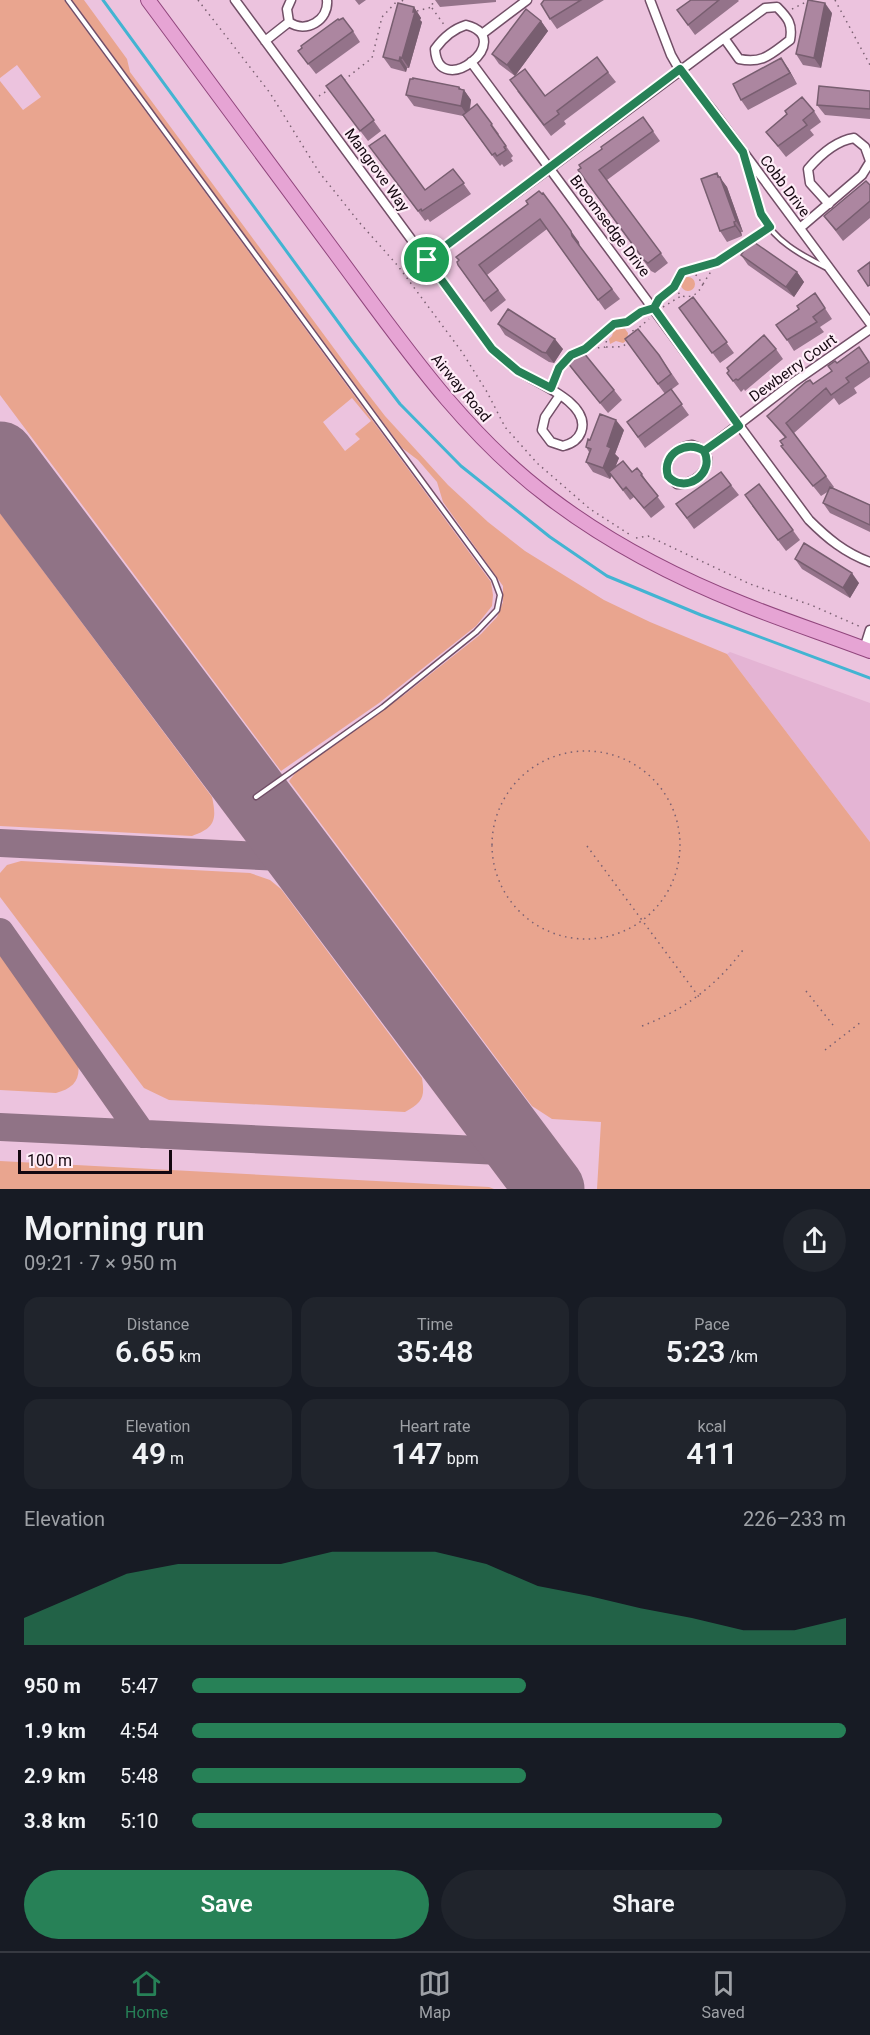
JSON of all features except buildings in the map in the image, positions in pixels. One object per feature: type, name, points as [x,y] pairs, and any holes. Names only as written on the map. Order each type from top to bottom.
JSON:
[{"type":"main road","name":"Airway Road","points":[[148,0],[370,300],[451,404],[521,474],[551,499],[626,548],[672,572],[743,605],[867,650]]},
{"type":"street","name":"Mangrove Way","points":[[235,0],[492,349],[518,371],[551,388],[560,395],[578,412],[582,422],[580,435],[575,441],[563,446],[551,442],[542,430],[545,417],[560,395]]},
{"type":"street","points":[[289,22],[287,9],[291,0]]},
{"type":"street","points":[[289,22],[300,27],[307,27],[317,22],[328,9],[327,0]]},
{"type":"street","points":[[482,34],[526,0]]},
{"type":"street","name":"Cobb Drive","points":[[650,0],[670,55],[870,323]]},
{"type":"street","points":[[427,260],[680,69],[765,8],[777,7],[792,26],[790,40],[767,56],[753,62],[739,59],[724,38]]},
{"type":"street","points":[[265,41],[289,22]]},
{"type":"street","points":[[466,25],[474,27],[482,34],[483,51],[471,62],[461,68],[451,70],[441,67],[436,58],[435,49],[450,33],[466,25]]},
{"type":"street","name":"Broomsedge Drive","points":[[471,62],[809,520],[831,542],[858,558],[870,562]]},
{"type":"street","points":[[800,228],[829,204],[862,175],[870,162],[865,147],[854,138],[842,140],[818,157],[808,169],[810,183],[829,204]]},
{"type":"street","name":"Dewberry Court","points":[[704,451],[794,382],[870,329]]},
{"type":"street","points":[[686,446],[704,451],[707,456],[706,468],[698,478],[684,484],[677,484],[668,476],[669,457],[676,452],[686,446]]},
{"type":"street","points":[[867,650],[870,630]]},
{"type":"lane","points":[[68,0],[494,579],[500,595],[496,610],[476,632],[383,707],[256,797]]},
{"type":"lane","points":[[743,152],[761,214],[776,235],[800,254],[831,269]]},
{"type":"path","points":[[343,80],[372,58],[382,17],[400,0],[406,6]]},
{"type":"path","points":[[433,0],[432,7],[450,33]]},
{"type":"path","points":[[784,14],[810,0]]},
{"type":"path","points":[[835,0],[870,65]]},
{"type":"path","points":[[413,11],[418,12],[432,7]]},
{"type":"path","points":[[310,101],[334,86]]},
{"type":"path","points":[[578,351],[623,347],[628,344],[634,332],[648,321],[659,299],[674,287],[682,272],[717,262],[770,227]]},
{"type":"path","points":[[585,349],[614,324],[627,322],[641,312],[666,307],[681,296],[697,294],[717,262]]},
{"type":"path","points":[[692,270],[703,284]]},
{"type":"path","points":[[680,275],[683,279]]},
{"type":"path","points":[[674,287],[681,296]]},
{"type":"path","points":[[627,322],[634,332]]},
{"type":"path","points":[[606,347],[607,330]]},
{"type":"path","points":[[551,388],[559,368],[571,355]]},
{"type":"path","points":[[579,751],[609,753],[636,765],[658,785],[675,813],[681,846],[675,878],[658,907],[642,920],[633,928],[602,939],[569,939],[538,927],[513,906],[498,881],[491,852],[494,822],[505,795],[525,772],[550,757],[579,751]]},
{"type":"path","points":[[587,846],[699,997]]},
{"type":"path","points":[[642,1026],[663,1018],[699,997],[717,981],[743,950]]},
{"type":"path","points":[[806,991],[833,1025]]},
{"type":"path","points":[[825,1050],[861,1022]]},
{"type":"shaded area","points":[[0,0],[64,0],[491,582],[492,606],[476,626],[379,703],[281,771],[0,395],[0,81],[23,110],[41,97],[17,65],[0,78]],"holes":[[[352,398],[371,421],[355,434],[360,439],[345,451],[323,422]]]},
{"type":"shaded area","points":[[72,0],[84,0],[127,59],[130,72],[361,385],[385,416],[448,485],[488,522],[525,551],[604,600],[727,654],[870,842],[870,1189],[597,1189],[601,1122],[552,1119],[532,1106],[289,781],[297,771],[404,695],[481,634],[497,617],[503,602],[503,586],[443,502],[437,482],[418,460],[402,448]]},
{"type":"shaded area","points":[[685,277],[691,277],[695,284],[691,291],[685,291],[681,287],[681,281]]},
{"type":"shaded area","points":[[618,326],[623,326],[628,333],[627,340],[623,343],[616,341],[610,344],[609,339]]},
{"type":"shaded area","points":[[0,513],[212,797],[214,817],[206,830],[192,836],[0,826]]},
{"type":"shaded area","points":[[730,652],[870,703],[870,842],[727,654]]},
{"type":"shaded area","points":[[21,861],[250,873],[270,880],[281,889],[422,1078],[423,1094],[419,1102],[405,1112],[169,1100],[144,1088],[0,897],[0,873],[7,865]]},
{"type":"shaded area","points":[[0,955],[77,1058],[78,1077],[63,1091],[56,1093],[0,1090]]},
{"type":"shaded area","points":[[0,1161],[489,1187],[494,1189],[0,1189]]},
{"type":"waterway","points":[[103,0],[400,404],[461,466],[550,537],[607,576],[701,615],[870,678]]},
{"type":"taxiway","points":[[0,843],[302,858]]},
{"type":"taxiway","points":[[0,932],[142,1134]]},
{"type":"taxiway","points":[[0,1127],[522,1152]]},
{"type":"runway","points":[[0,456],[550,1189]]},
{"type":"route","points":[[427,260],[492,349],[518,371],[551,388],[559,368],[571,355],[585,349],[614,324],[627,322],[641,312],[654,308],[739,426],[704,451],[707,456],[706,468],[698,478],[690,483],[677,484],[668,476],[667,463],[669,457],[676,452],[686,446],[699,447],[704,451],[739,426],[697,367],[654,308],[659,299],[674,287],[682,272],[717,262],[770,227],[761,214],[743,152],[680,69],[427,260]]}]
